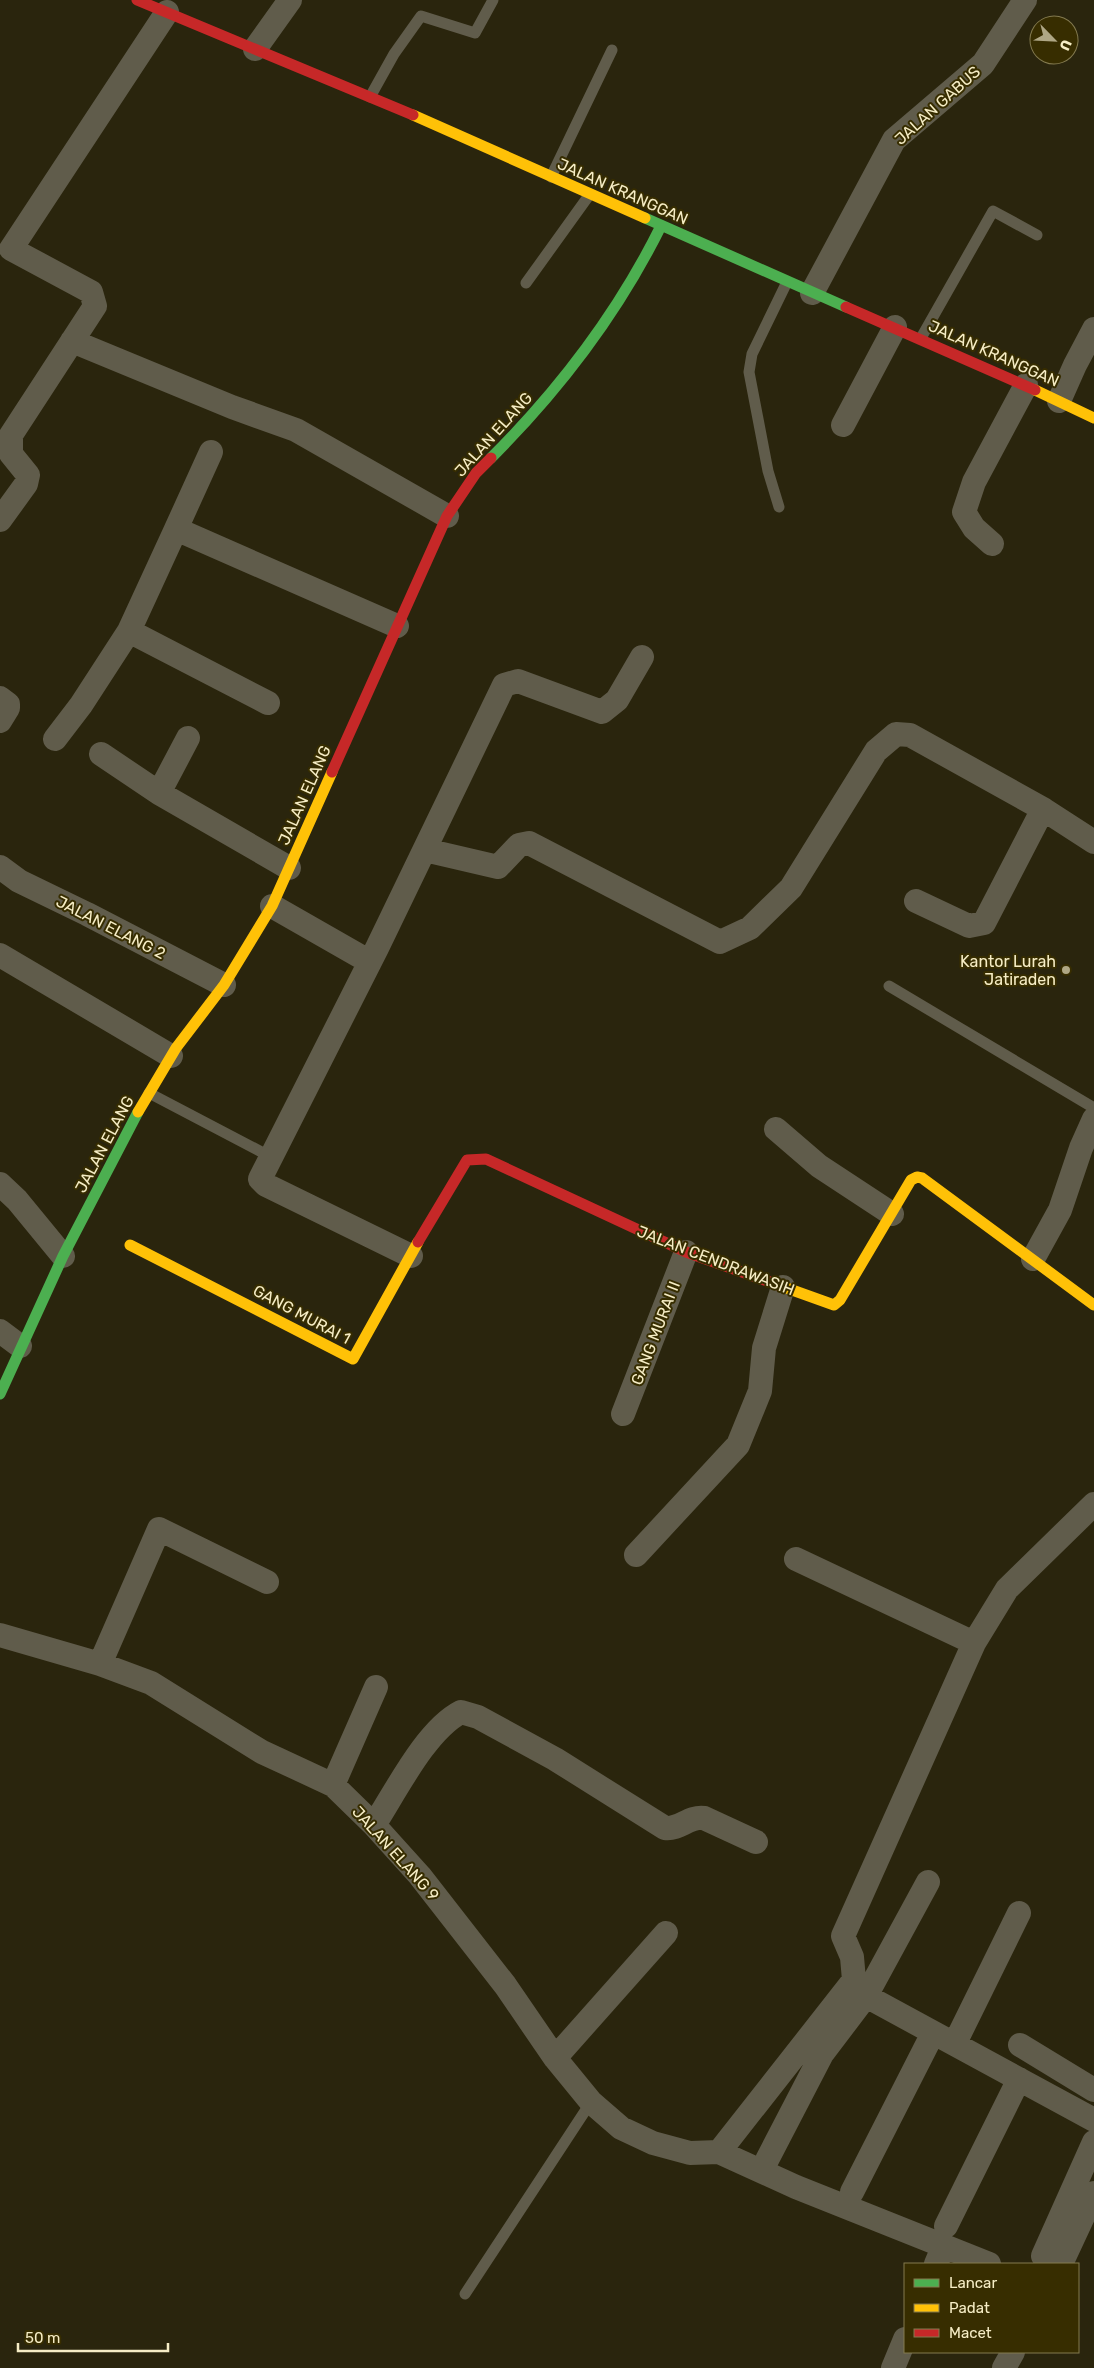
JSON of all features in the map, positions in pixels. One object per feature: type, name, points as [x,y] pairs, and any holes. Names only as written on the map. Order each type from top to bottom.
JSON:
[{"type":"street","name":"JALAN KRANGGAN","points":[[136,0],[255,48],[787,282],[921,338],[1094,418]]},
{"type":"street","points":[[255,48],[290,0]]},
{"type":"street","name":"JALAN GABUS","points":[[812,292],[894,140],[983,64],[1025,0]]},
{"type":"street","points":[[0,520],[26,484],[28,475],[11,454],[11,435],[95,306],[91,292],[6,257],[168,12]]},
{"type":"street","name":"JALAN ELANG","points":[[0,1394],[20,1346],[63,1256],[149,1092],[171,1056],[224,985],[272,906],[447,516],[476,473],[532,417],[596,336],[643,262],[661,226]]},
{"type":"street","points":[[843,425],[895,327]]},
{"type":"street","points":[[1059,401],[1094,329]]},
{"type":"street","points":[[72,342],[232,407],[296,430],[447,516]]},
{"type":"street","points":[[992,544],[974,528],[964,512],[974,482],[1026,385]]},
{"type":"street","points":[[55,739],[81,705],[129,631],[211,452]]},
{"type":"street","points":[[176,529],[397,626]]},
{"type":"street","points":[[129,631],[268,703]]},
{"type":"street","points":[[410,1256],[266,1185],[260,1179],[370,962],[504,685],[518,681],[602,712],[617,700],[642,657]]},
{"type":"street","points":[[0,698],[8,704],[8,708],[0,721]]},
{"type":"street","points":[[425,850],[498,867],[519,845],[529,843],[720,942],[750,928],[791,888],[876,751],[896,734],[910,736],[1044,808],[1094,842]]},
{"type":"street","points":[[159,793],[188,738]]},
{"type":"street","points":[[101,754],[159,793],[289,868]]},
{"type":"street","points":[[916,900],[969,926],[984,923],[1044,808]]},
{"type":"street","name":"JALAN ELANG 2","points":[[0,868],[19,881],[224,985]]},
{"type":"street","points":[[272,906],[370,962]]},
{"type":"street","points":[[0,955],[171,1056]]},
{"type":"street","points":[[1094,1119],[1081,1148],[1060,1210],[1033,1259],[1094,1305]]},
{"type":"street","points":[[776,1129],[819,1166],[892,1214]]},
{"type":"street","name":"JALAN CENDRAWASIH","points":[[410,1256],[455,1177],[467,1160],[476,1158],[486,1159],[686,1252],[834,1305],[840,1300],[911,1180],[917,1177],[922,1178],[1033,1259]]},
{"type":"street","points":[[0,1184],[17,1200],[63,1256]]},
{"type":"street","name":"GANG MURAI 1","points":[[130,1244],[353,1359],[410,1256]]},
{"type":"street","name":"GANG MURAI II","points":[[623,1414],[686,1252]]},
{"type":"street","points":[[636,1555],[738,1445],[760,1391],[764,1348],[784,1287]]},
{"type":"street","points":[[0,1331],[20,1346]]},
{"type":"street","points":[[987,2263],[796,2187],[719,2152],[854,1980],[852,1957],[843,1936],[974,1643],[1007,1589],[1094,1504]]},
{"type":"street","points":[[100,1664],[159,1529],[266,1582]]},
{"type":"street","points":[[796,1559],[974,1643]]},
{"type":"street","name":"JALAN ELANG 9","points":[[0,1635],[100,1664],[151,1683],[262,1752],[333,1785],[374,1825],[420,1876],[505,1985],[555,2058],[591,2102],[621,2128],[653,2143],[690,2153],[719,2152]]},
{"type":"street","points":[[333,1785],[376,1687]]},
{"type":"street","points":[[374,1825],[428,1742],[452,1717],[461,1712],[478,1717],[555,1759],[665,1828],[676,1827],[696,1817],[704,1818],[756,1842]]},
{"type":"street","points":[[767,2160],[822,2054],[866,1996],[928,1882]]},
{"type":"street","points":[[955,2043],[1019,1913]]},
{"type":"street","points":[[555,2058],[666,1933]]},
{"type":"street","points":[[866,1996],[1094,2120]]},
{"type":"street","points":[[852,2192],[933,2033]]},
{"type":"street","points":[[1020,2045],[1094,2090]]},
{"type":"street","points":[[942,2245],[1018,2078]]},
{"type":"street","points":[[1052,2260],[1094,2142]]},
{"type":"street","points":[[1052,2260],[1094,2193]]},
{"type":"street","points":[[893,2368],[904,2341]]},
{"type":"street","points":[[1004,2368],[1012,2353]]},
{"type":"lane","points":[[369,98],[394,54],[421,16],[476,33],[493,0]]},
{"type":"lane","points":[[552,177],[612,50]]},
{"type":"lane","points":[[526,283],[590,194]]},
{"type":"lane","points":[[921,338],[993,211],[1037,235]]},
{"type":"lane","points":[[779,507],[768,471],[749,372],[752,354],[787,282]]},
{"type":"lane","points":[[889,986],[1094,1108]]},
{"type":"lane","points":[[149,1092],[271,1157]]},
{"type":"lane","points":[[465,2294],[591,2102]]},
{"type":"traffic: fast","points":[[645,218],[846,307]]},
{"type":"traffic: fast","points":[[491,458],[540,405],[585,349],[626,289],[661,226]]},
{"type":"traffic: fast","points":[[0,1394],[63,1256],[138,1112]]},
{"type":"traffic: slow","points":[[413,115],[645,218]]},
{"type":"traffic: slow","points":[[1035,390],[1094,418]]},
{"type":"traffic: slow","points":[[138,1112],[176,1048],[224,985],[272,906],[332,772]]},
{"type":"traffic: slow","points":[[781,1286],[834,1305],[840,1300],[911,1180],[917,1177],[922,1178],[1094,1305]]},
{"type":"traffic: slow","points":[[130,1245],[353,1359],[418,1242]]},
{"type":"traffic: jam","points":[[137,0],[413,115]]},
{"type":"traffic: jam","points":[[846,307],[1035,390]]},
{"type":"traffic: jam","points":[[332,772],[447,516],[476,473],[491,458]]},
{"type":"traffic: jam","points":[[418,1242],[467,1160],[486,1159],[686,1252],[781,1286]]},
{"type":"place","name":"Kantor Lurah Jatiraden","points":[[1066,970]]}]
